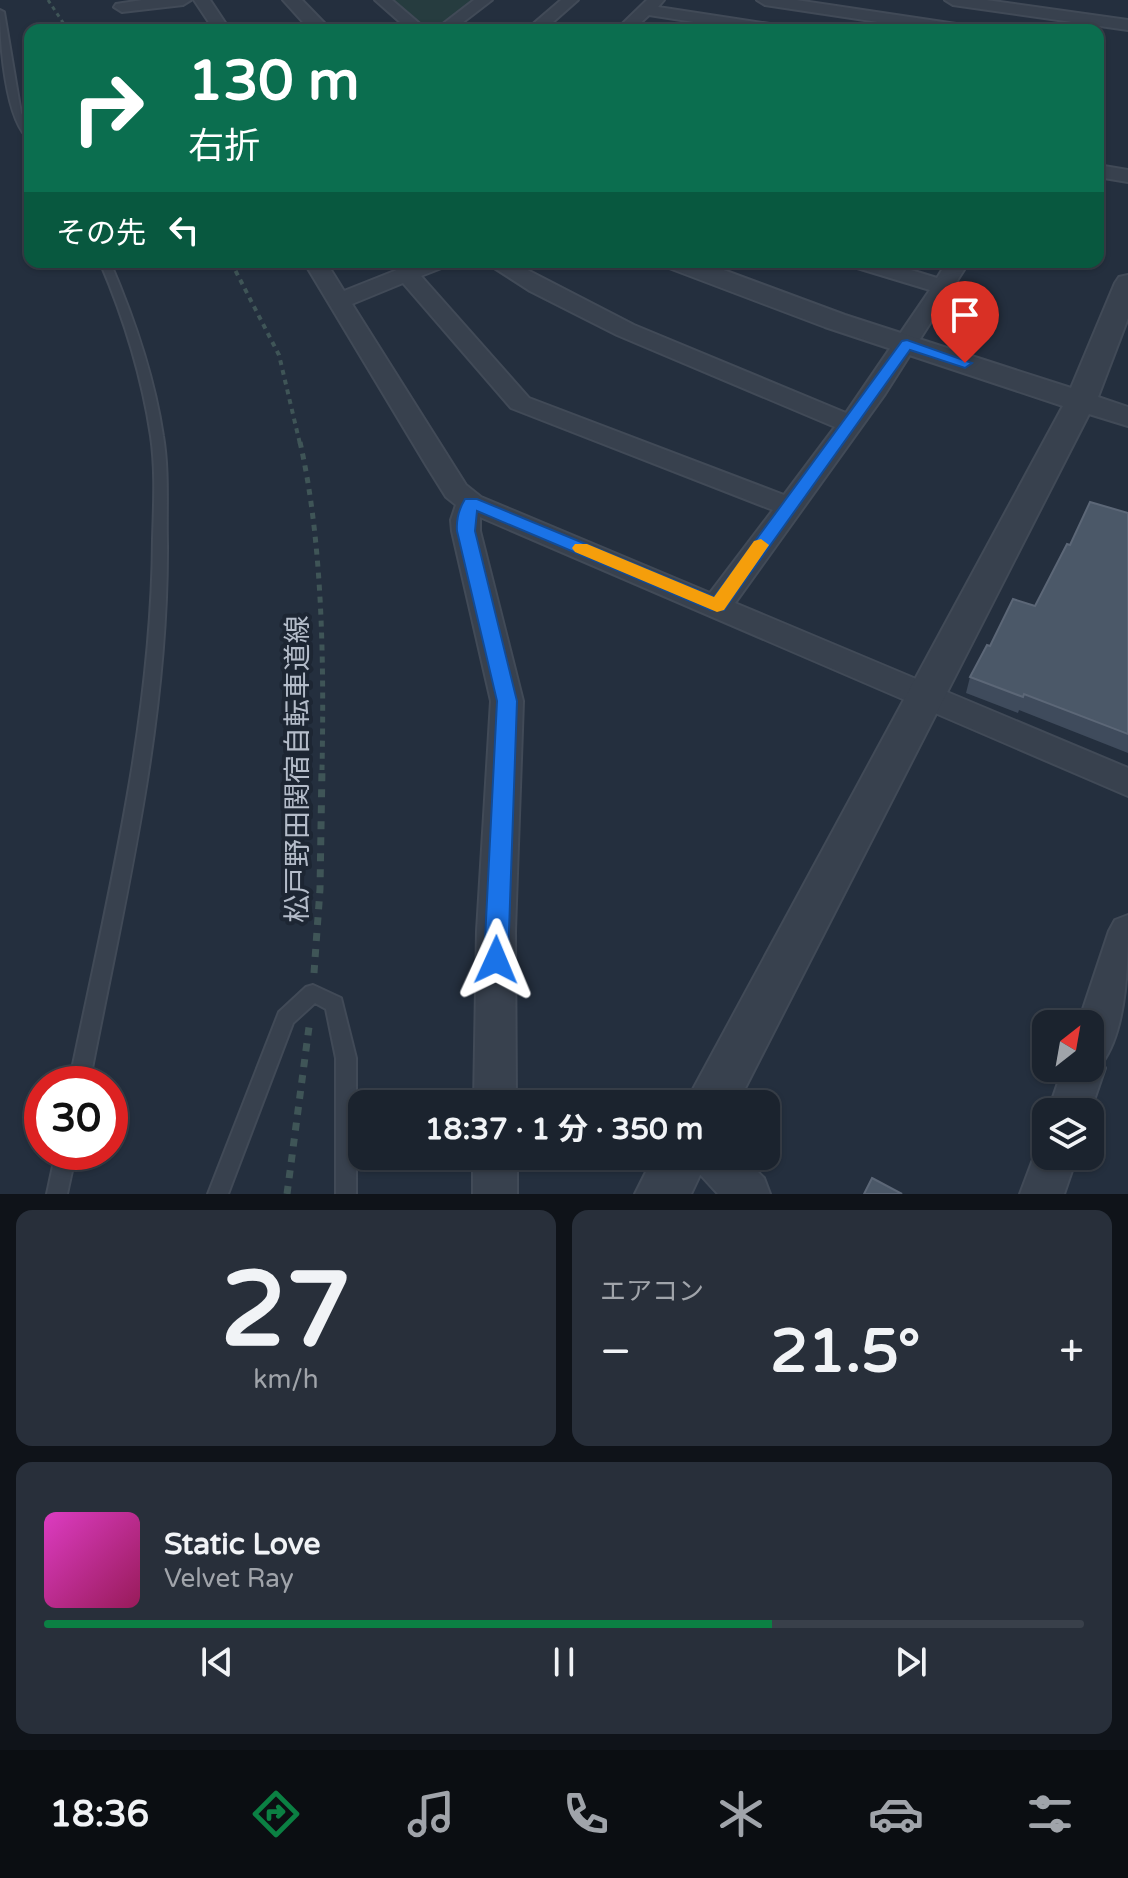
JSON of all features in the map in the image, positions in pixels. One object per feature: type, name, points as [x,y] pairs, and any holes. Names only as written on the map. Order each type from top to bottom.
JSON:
[{"type":"street","points":[[123,8],[183,0]]},
{"type":"street","points":[[202,0],[218,24]]},
{"type":"street","points":[[292,0],[315,24]]},
{"type":"street","points":[[383,0],[412,24]]},
{"type":"street","points":[[451,24],[484,0]]},
{"type":"street","points":[[541,24],[570,0]]},
{"type":"street","points":[[765,0],[923,24]]},
{"type":"street","points":[[953,0],[1128,25]]},
{"type":"street","points":[[630,24],[651,5],[746,24]]},
{"type":"street","points":[[1104,172],[1128,176]]},
{"type":"street","points":[[319,268],[447,478],[456,491],[471,503],[1128,783]]},
{"type":"street","points":[[338,301],[422,268]]},
{"type":"street","points":[[507,268],[568,302],[684,358],[851,424]]},
{"type":"street","points":[[693,268],[769,299],[1128,417]]},
{"type":"street","points":[[881,268],[943,287]]},
{"type":"street","points":[[717,606],[851,424],[907,344],[954,268]]},
{"type":"street","points":[[407,274],[520,403],[788,506]]},
{"type":"street","points":[[717,1090],[1081,401],[1128,283]]},
{"type":"street","points":[[471,503],[465,520],[466,531],[507,701],[496,931],[495,1090]]},
{"type":"street","points":[[1104,1011],[1125,954]]},
{"type":"street","points":[[495,1170],[495,1194]]},
{"type":"street","points":[[662,1194],[675,1170]]},
{"type":"street","points":[[725,1170],[748,1194]]},
{"type":"street","points":[[1042,1194],[1050,1170]]},
{"type":"lane","points":[[0,12],[17,113],[24,126]]},
{"type":"lane","points":[[83,1066],[132,829],[153,693],[162,576],[158,439],[132,327],[107,268]]},
{"type":"lane","points":[[218,1194],[286,1018],[313,993],[334,1004],[346,1058],[346,1194]]},
{"type":"lane","points":[[57,1194],[62,1170]]},
{"type":"path","points":[[48,0],[64,24]]},
{"type":"path","name":"松戸野田関宿自転車道線","points":[[234,268],[279,355],[310,486],[324,680],[320,889],[313,993],[287,1194]]},
{"type":"green space","points":[[390,0],[475,0],[442,24],[420,24]]},
{"type":"building","points":[[1090,502],[1128,513],[1128,734],[970,677],[987,645],[990,646],[1013,599],[1035,606],[1067,544],[1070,545]]},
{"type":"building","points":[[872,1178],[902,1194],[864,1194]]},
{"type":"slow traffic","points":[[581,548],[717,606],[761,545]]},
{"type":"route","points":[[496,960],[507,701],[466,531],[465,520],[471,503],[717,606],[907,344],[965,363]]}]
